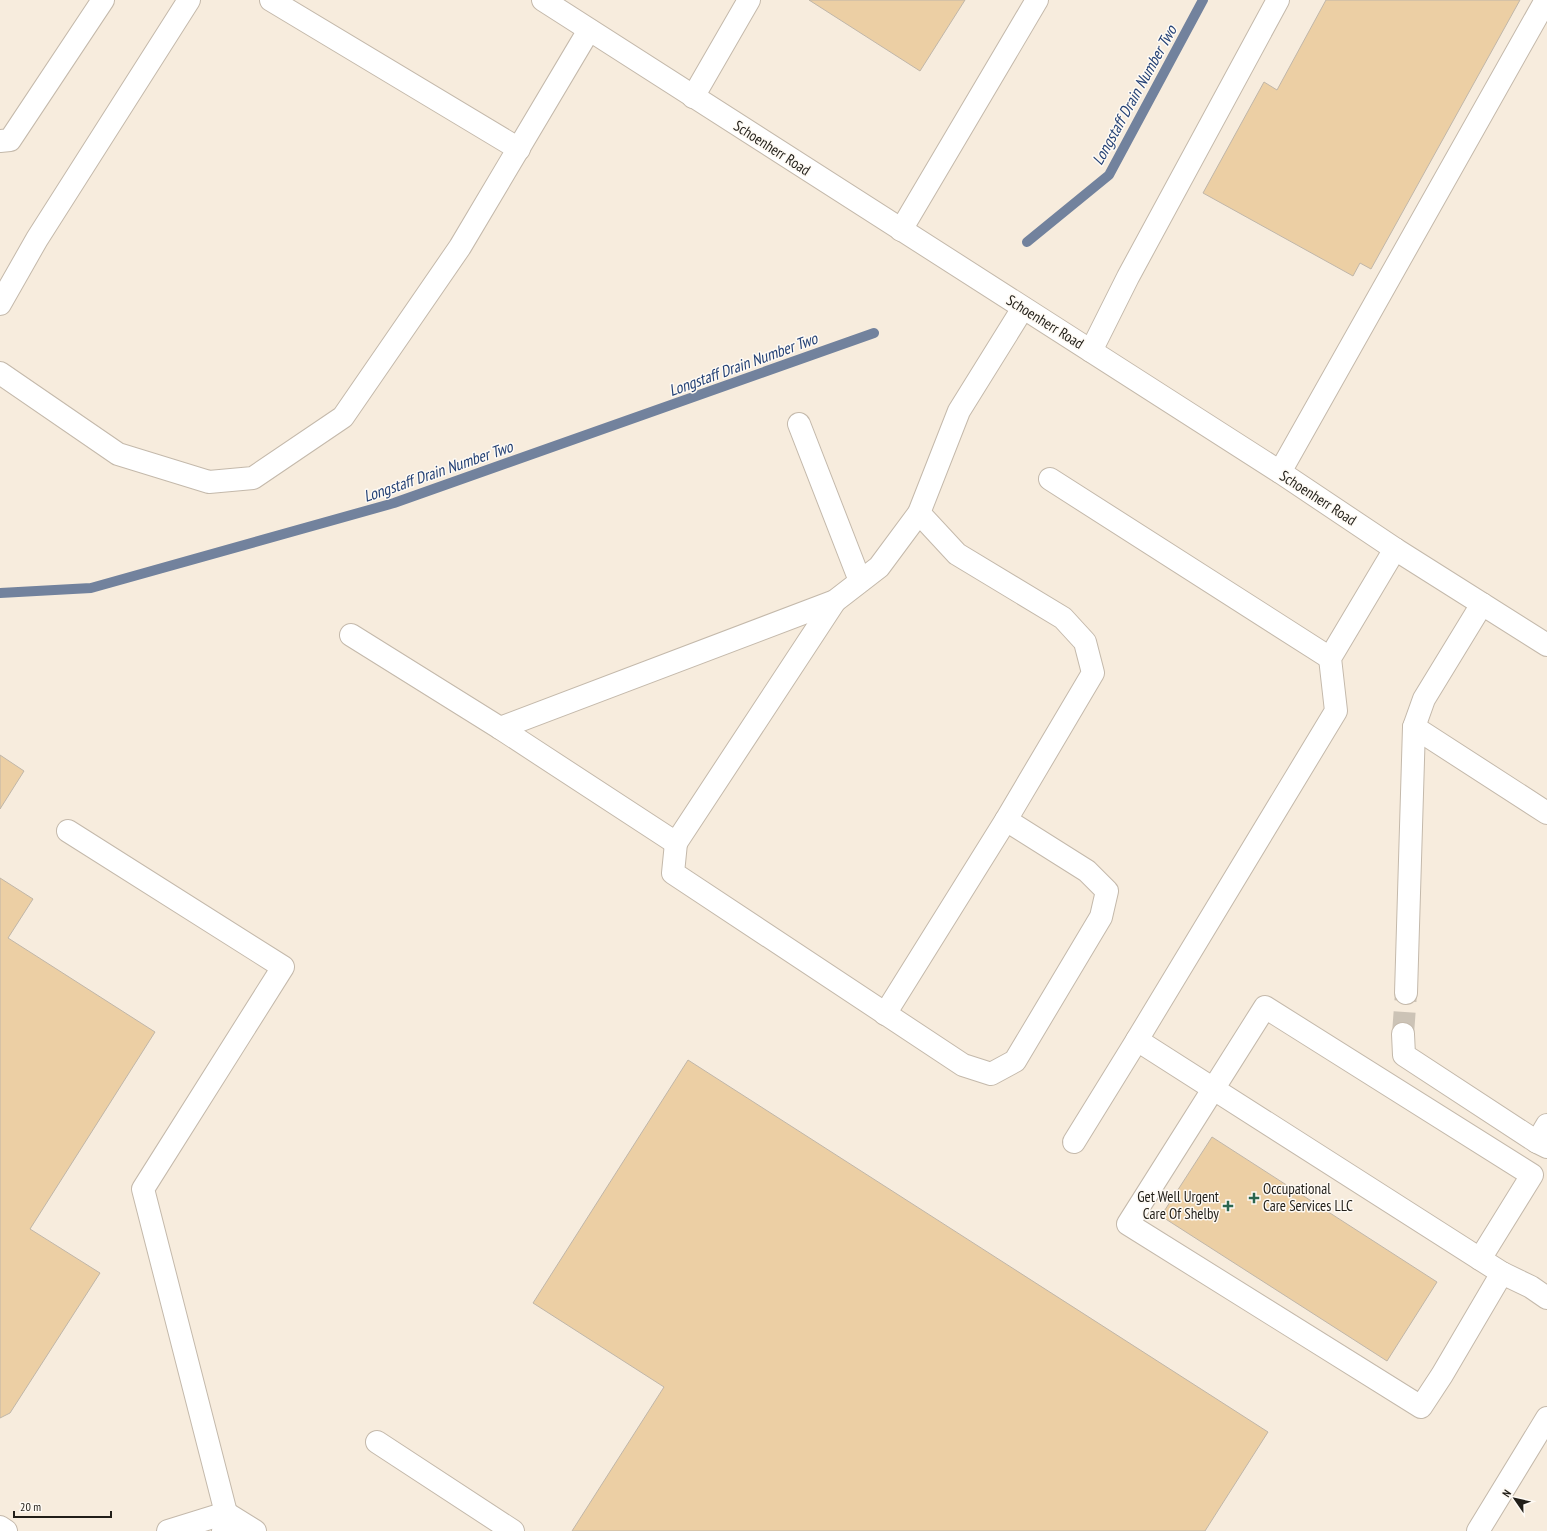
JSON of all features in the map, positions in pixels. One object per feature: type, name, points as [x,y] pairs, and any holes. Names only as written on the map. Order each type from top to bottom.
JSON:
[{"type":"street","points":[[0,141],[10,140],[103,0]]},
{"type":"street","points":[[0,304],[37,239],[190,0]]},
{"type":"street","points":[[271,0],[519,149]]},
{"type":"street","name":"Schoenherr Road","points":[[543,0],[1280,472],[1395,549],[1547,645]]},
{"type":"street","points":[[693,97],[749,0]]},
{"type":"street","points":[[900,230],[1037,0]]},
{"type":"street","points":[[1091,351],[1128,277],[1278,0]]},
{"type":"street","points":[[1280,472],[1546,0]]},
{"type":"street","points":[[0,373],[118,454],[209,482],[253,478],[343,416],[460,247],[589,30]]},
{"type":"street","points":[[500,728],[835,601],[878,567],[919,513],[959,411],[1022,308]]},
{"type":"street","points":[[799,424],[860,581]]},
{"type":"street","points":[[1050,479],[1330,658]]},
{"type":"street","points":[[886,1014],[1006,820],[1093,674],[1085,642],[1064,618],[957,554],[919,513]]},
{"type":"street","points":[[1074,1142],[1336,712],[1330,658],[1395,549]]},
{"type":"street","points":[[835,601],[676,843],[673,873],[963,1065],[990,1074],[1014,1061],[1101,917],[1107,891],[1086,871],[1006,820]]},
{"type":"street","points":[[1406,993],[1414,727],[1424,699],[1482,604]]},
{"type":"street","points":[[351,635],[500,728],[676,843]]},
{"type":"street","points":[[1414,727],[1547,814]]},
{"type":"street","points":[[68,831],[283,967],[143,1189],[225,1522]]},
{"type":"street","points":[[1480,1259],[1532,1175],[1264,1007],[1128,1224],[1421,1408],[1502,1273]]},
{"type":"street","points":[[1403,1034],[1404,1055],[1544,1138]]},
{"type":"street","points":[[1137,1040],[1502,1273],[1531,1287],[1547,1298]]},
{"type":"street","points":[[1478,1531],[1547,1418]]},
{"type":"street","points":[[377,1442],[513,1531]]},
{"type":"street","points":[[168,1531],[225,1522],[254,1531]]},
{"type":"street","points":[[0,1527],[6,1531]]},
{"type":"building","points":[[809,0],[965,0],[920,71]]},
{"type":"building","points":[[1326,0],[1520,0],[1371,269],[1360,263],[1353,276],[1203,193],[1264,82],[1277,90]]},
{"type":"building","points":[[0,755],[24,771],[0,809]]},
{"type":"building","points":[[0,878],[33,899],[8,938],[155,1032],[30,1229],[100,1273],[10,1413],[0,1418]]},
{"type":"building","points":[[688,1060],[1268,1432],[1205,1531],[572,1531],[664,1387],[533,1303]]},
{"type":"building","points":[[1212,1137],[1437,1282],[1387,1361],[1161,1216]]},
{"type":"waterway","name":"Longstaff Drain Number Two","points":[[1027,242],[1109,175],[1203,0]]},
{"type":"waterway","name":"Longstaff Drain Number Two","points":[[0,593],[91,588],[394,503],[874,333]]},
{"type":"tunnel","points":[[1403,1034],[1406,993]]},
{"type":"place","name":"Occupational Care Services LLC","points":[[1254,1198]]},
{"type":"place","name":"Get Well Urgent Care Of Shelby","points":[[1228,1206]]}]
